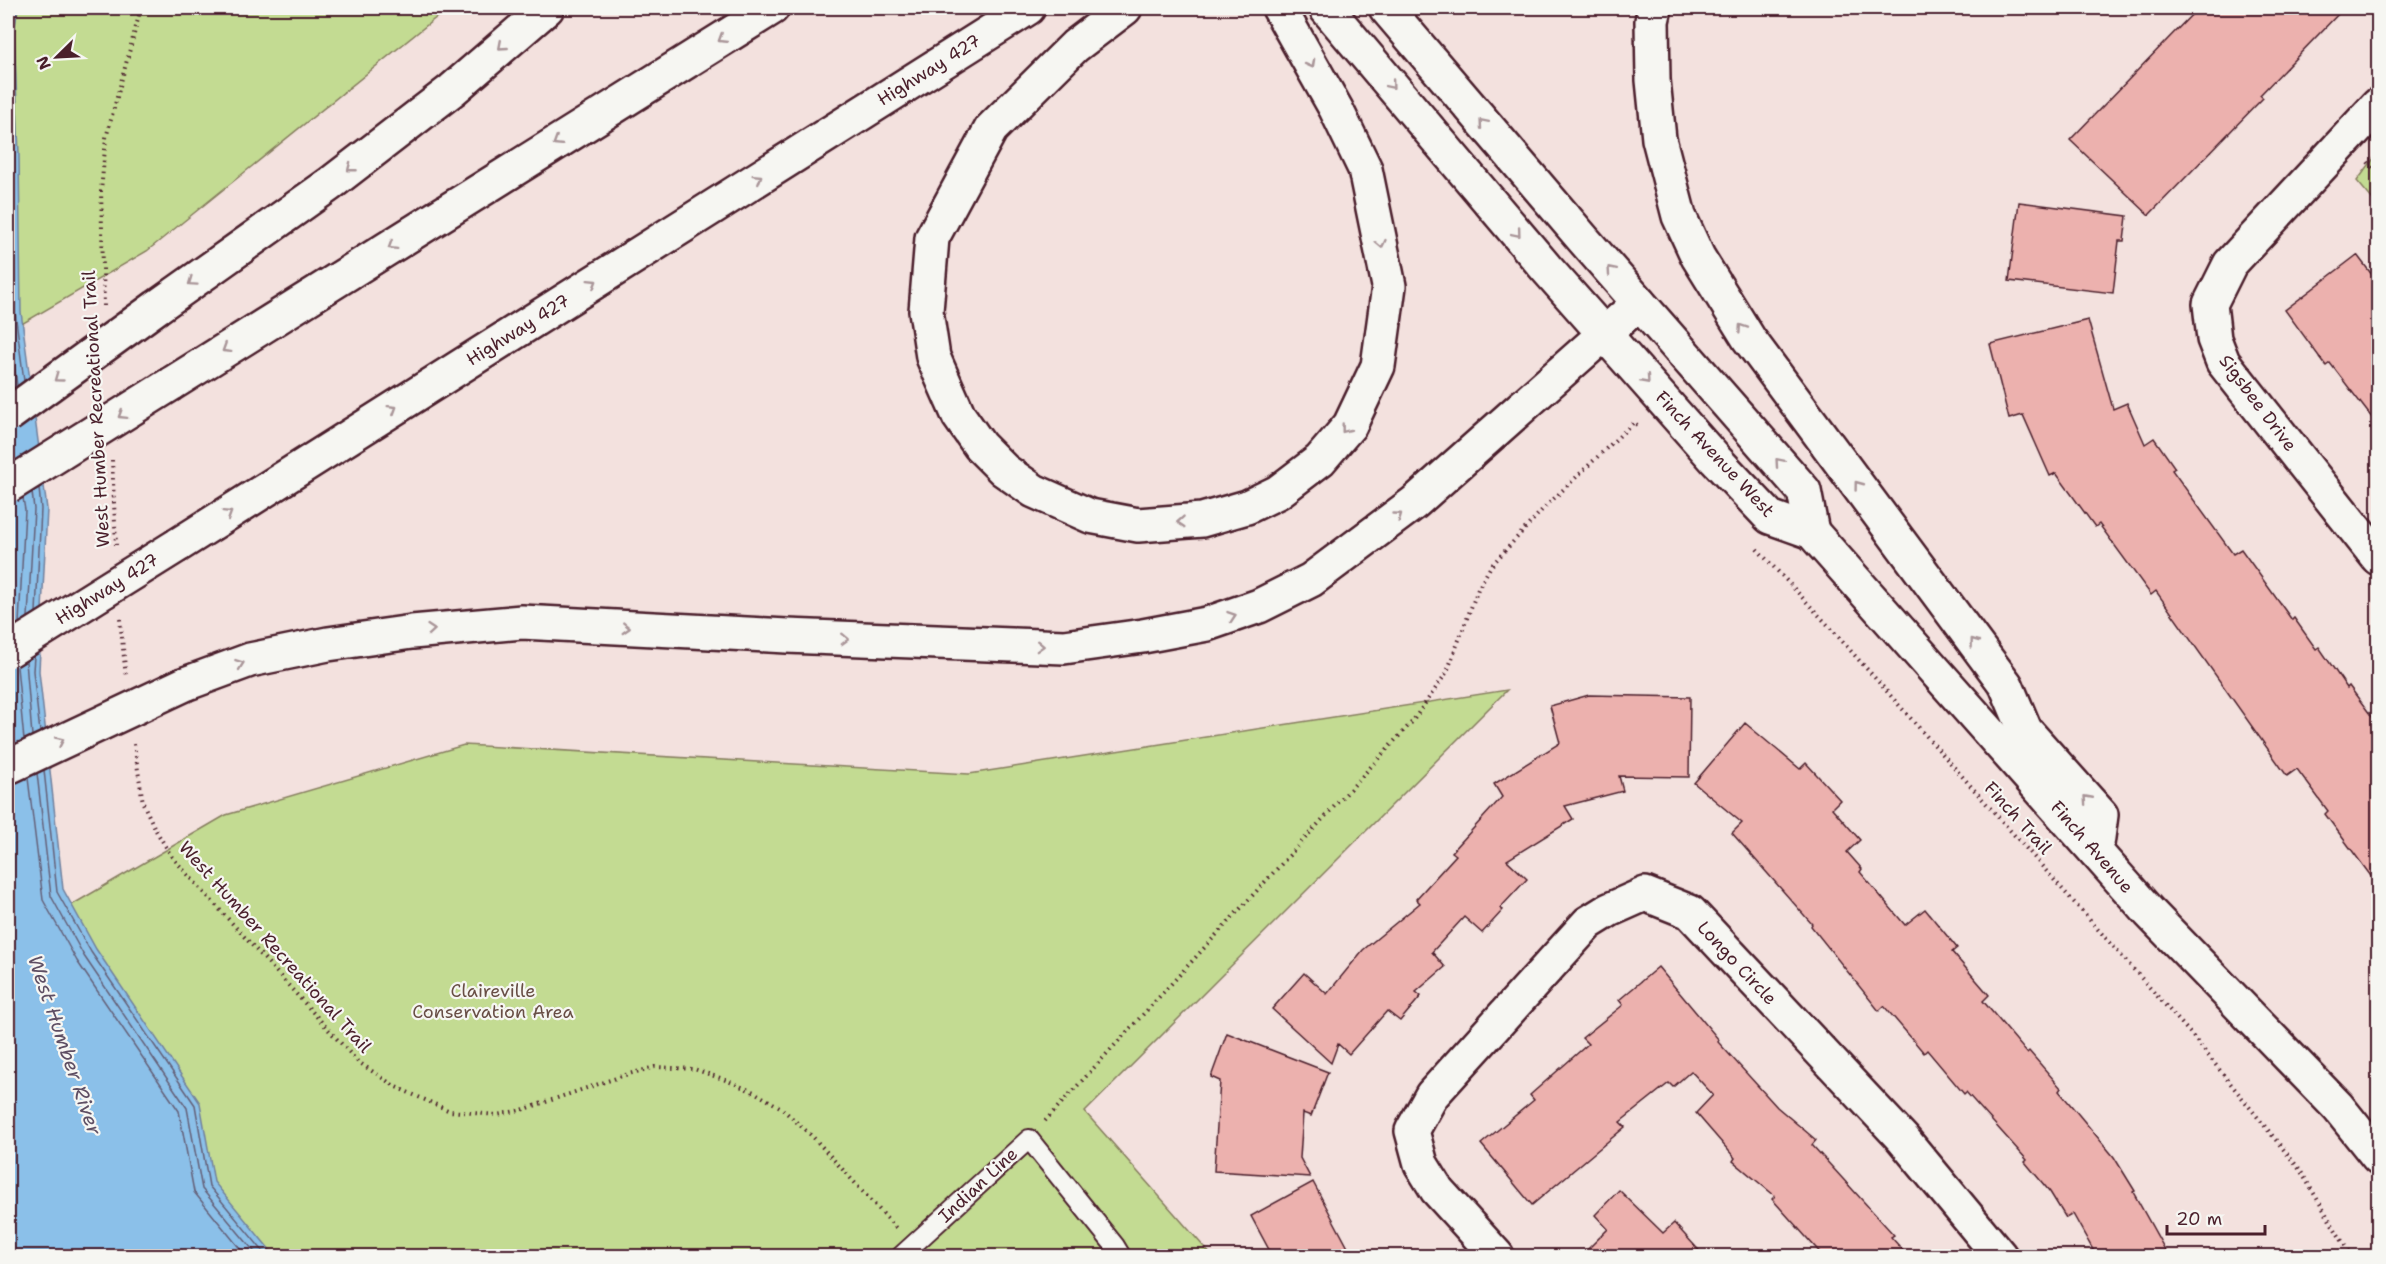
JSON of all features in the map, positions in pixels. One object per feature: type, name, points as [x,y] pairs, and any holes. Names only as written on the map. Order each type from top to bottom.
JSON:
[{"type":"main road","points":[[8,415],[330,184],[452,90],[547,8]]},
{"type":"main road","points":[[8,486],[772,8]]},
{"type":"main road","name":"Highway 427","points":[[8,651],[1028,8]]},
{"type":"main road","points":[[1125,8],[1075,46],[992,129],[932,238],[926,311],[933,357],[959,416],[980,446],[1004,470],[1034,491],[1090,516],[1138,525],[1202,520],[1247,507],[1278,492],[1320,460],[1350,425],[1378,366],[1389,286],[1365,169],[1336,109],[1281,10]]},
{"type":"main road","name":"Finch Avenue West","points":[[1326,8],[1546,268],[1716,460],[1770,517],[1812,532]]},
{"type":"main road","points":[[1386,8],[1452,88],[1804,491],[1812,532]]},
{"type":"main road","points":[[1655,8],[1652,21],[1653,80],[1659,140],[1679,216],[1698,257],[1749,339],[2006,685],[2025,730],[2101,815],[2096,852]]},
{"type":"main road","name":"Sigsbee Drive","points":[[2379,105],[2230,264],[2210,304],[2214,339],[2223,362],[2379,558]]},
{"type":"main road","points":[[8,767],[185,684],[250,660],[328,644],[412,632],[522,622],[1064,647],[1208,624],[1259,606],[1320,573],[1414,503],[1639,303]]},
{"type":"main road","name":"Finch Avenue","points":[[1812,532],[2149,912],[2331,1100],[2379,1157]]},
{"type":"main road","name":"Longo Circle","points":[[1497,1257],[1437,1190],[1421,1164],[1412,1131],[1432,1095],[1588,923],[1609,909],[1645,894],[1690,912],[1903,1139],[2000,1257]]},
{"type":"lane","name":"Indian Line","points":[[907,1251],[1029,1139]]},
{"type":"lane","points":[[1029,1139],[1115,1246],[1121,1257]]},
{"type":"path","name":"West Humber Recreational Trail","points":[[105,317],[101,191],[106,138],[141,8]]},
{"type":"path","points":[[1029,1139],[1412,722],[1447,672],[1478,589],[1491,566],[1543,510],[1634,422],[1640,427]]},
{"type":"path","name":"West Humber Recreational Trail","points":[[111,448],[117,555]]},
{"type":"path","name":"Finch Trail","points":[[1754,546],[1835,632],[2190,1033],[2300,1170],[2351,1257]]},
{"type":"path","points":[[120,615],[127,685]]},
{"type":"path","name":"West Humber Recreational Trail","points":[[134,743],[143,802],[155,829],[172,857],[357,1061],[396,1087],[450,1111],[497,1114],[534,1106],[655,1067],[694,1069],[754,1092],[780,1107],[813,1137],[907,1251]]},
{"type":"green space","points":[[8,8],[448,8],[147,251],[8,332]]},
{"type":"green space","points":[[2375,157],[2378,161],[2378,206],[2357,181]]},
{"type":"green space","name":"Claireville Conservation Area","points":[[1507,690],[1085,1112],[1212,1256],[8,1256],[8,942],[226,815],[464,745],[969,774]]},
{"type":"water","name":"West Humber River","points":[[8,8],[18,8],[14,32],[19,154],[21,312],[47,509],[39,671],[63,889],[96,949],[200,1103],[214,1182],[275,1256],[8,1256]]},
{"type":"building","points":[[2198,8],[2344,8],[2260,95],[2263,98],[2149,215],[2070,140]]},
{"type":"building","points":[[2019,202],[2127,216],[2124,241],[2119,241],[2113,293],[2009,281]]},
{"type":"building","points":[[2357,255],[2379,284],[2379,427],[2330,363],[2326,366],[2285,310]]},
{"type":"building","points":[[2088,320],[2113,409],[2127,403],[2145,444],[2154,438],[2175,468],[2172,470],[2233,554],[2241,549],[2292,620],[2294,618],[2316,649],[2319,647],[2347,688],[2349,686],[2379,726],[2379,887],[2325,814],[2328,811],[2297,769],[2287,776],[2156,591],[2151,595],[2099,524],[2095,527],[2056,473],[2050,476],[2023,415],[2009,419],[1990,344]]},
{"type":"building","points":[[1589,695],[1690,697],[1689,777],[1619,776],[1623,791],[1565,806],[1573,819],[1507,860],[1527,879],[1500,908],[1503,910],[1482,933],[1464,917],[1432,952],[1445,967],[1416,992],[1421,996],[1400,1021],[1387,1011],[1349,1054],[1338,1044],[1331,1063],[1272,1009],[1304,973],[1327,994],[1363,950],[1420,903],[1416,899],[1456,855],[1452,852],[1502,797],[1494,784],[1560,743],[1550,706]]},
{"type":"building","points":[[1745,723],[1800,769],[1806,763],[1840,800],[1832,808],[1860,840],[1847,852],[1862,869],[1860,872],[1905,925],[1925,909],[1957,948],[1952,952],[1989,995],[1983,1001],[2027,1053],[2029,1051],[2061,1088],[2059,1091],[2114,1157],[2135,1191],[2133,1192],[2169,1257],[2097,1257],[2073,1214],[2066,1218],[2050,1192],[2025,1162],[2027,1160],[1966,1092],[1964,1094],[1927,1050],[1924,1053],[1884,1006],[1879,1011],[1811,926],[1812,924],[1732,833],[1742,823],[1694,783]]},
{"type":"building","points":[[1658,967],[1719,1040],[1718,1042],[1777,1107],[1816,1140],[1812,1145],[1894,1235],[1891,1237],[1909,1257],[1824,1257],[1772,1199],[1775,1196],[1733,1161],[1735,1158],[1696,1113],[1713,1095],[1691,1071],[1673,1087],[1669,1083],[1620,1122],[1625,1127],[1532,1205],[1481,1144],[1534,1100],[1530,1095],[1588,1044],[1582,1038],[1623,1005],[1619,1000]]},
{"type":"building","points":[[1227,1033],[1328,1072],[1311,1116],[1303,1113],[1300,1158],[1310,1177],[1214,1171],[1220,1081],[1211,1077]]},
{"type":"building","points":[[1313,1182],[1353,1257],[1273,1257],[1251,1216]]},
{"type":"building","points":[[1619,1190],[1663,1233],[1674,1223],[1705,1257],[1580,1257],[1608,1229],[1595,1215]]}]
